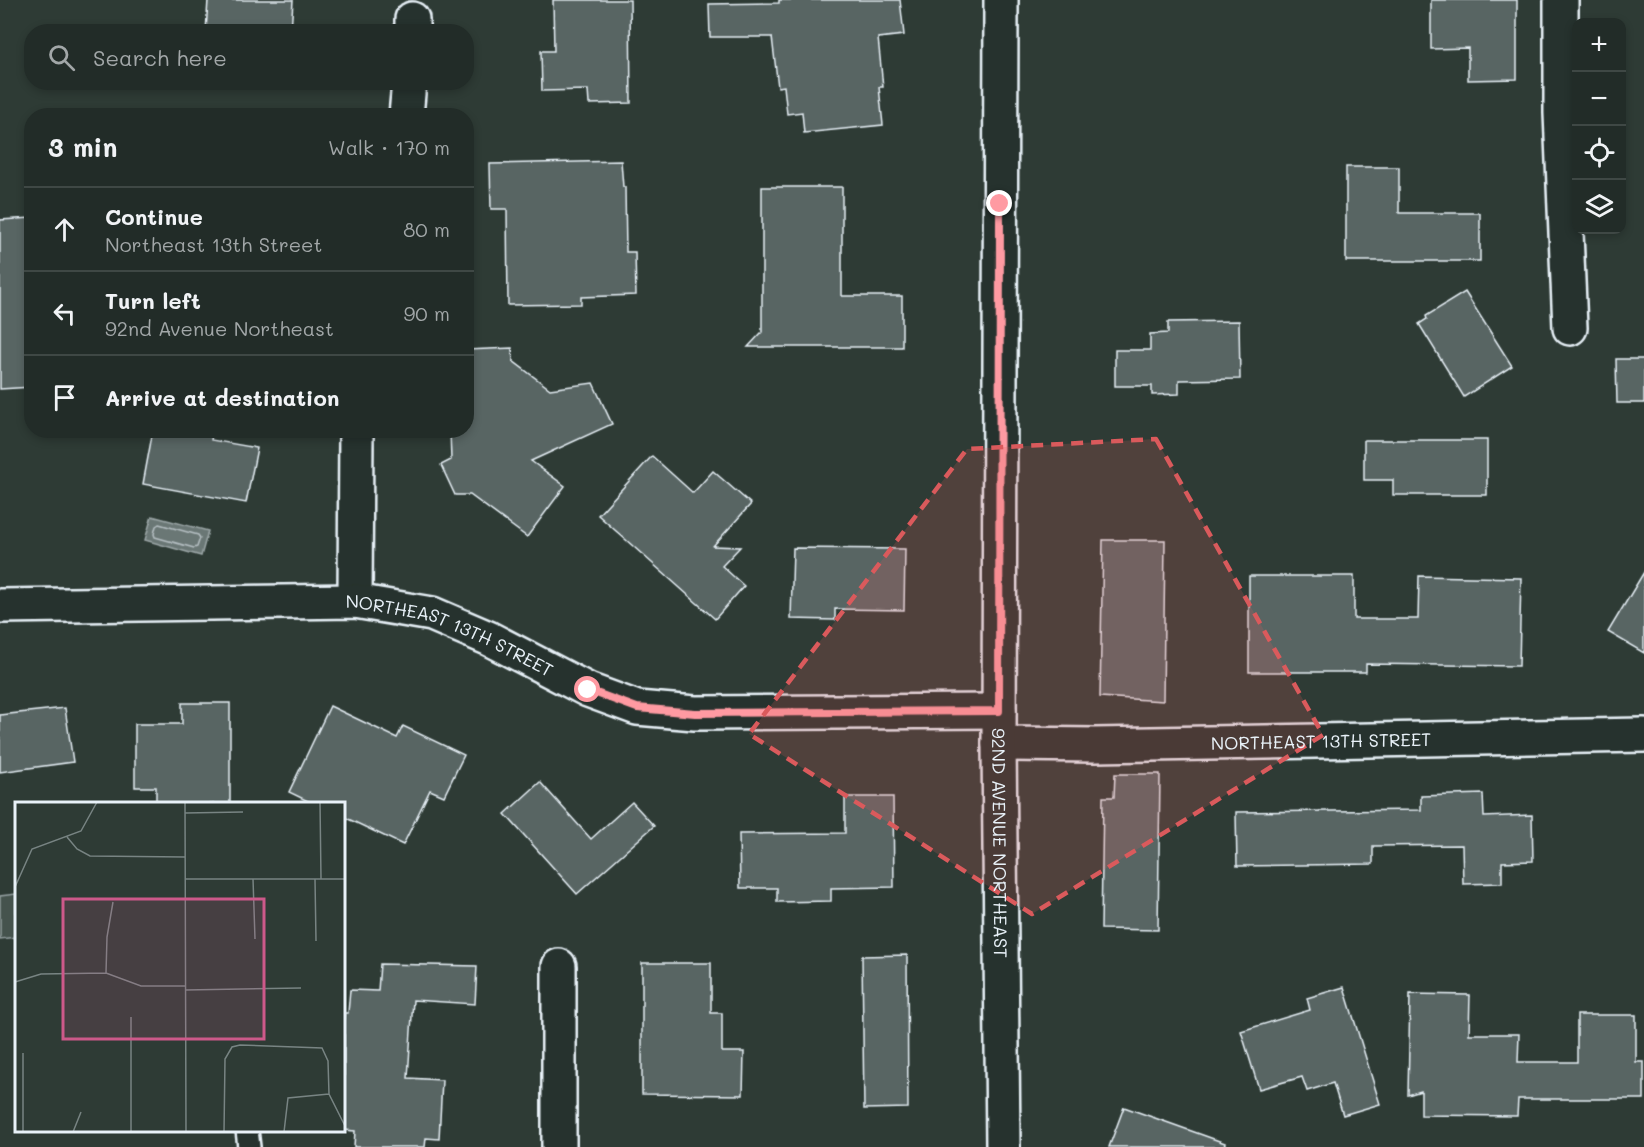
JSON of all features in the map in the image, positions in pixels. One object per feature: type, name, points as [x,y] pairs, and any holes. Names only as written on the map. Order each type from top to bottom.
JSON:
[{"type":"street","name":"92ND AVENUE NORTHEAST","points":[[1001,0],[999,744],[1003,1147]]},
{"type":"street","points":[[1561,0],[1561,112],[1570,328]]},
{"type":"street","points":[[407,108],[408,90]]},
{"type":"street","points":[[355,601],[356,438]]},
{"type":"street","name":"NORTHEAST 13TH STREET","points":[[0,606],[355,601],[432,614],[488,638],[588,690],[637,708],[695,713],[999,711]]},
{"type":"street","name":"NORTHEAST 13TH STREET","points":[[999,744],[1095,745],[1644,735]]},
{"type":"street","points":[[559,966],[560,1147]]},
{"type":"lane","points":[[247,1132],[249,1147]]},
{"type":"highlighted area","points":[[1156,439],[1323,735],[1032,914],[749,734],[967,449]]},
{"type":"shaded area","points":[[15,894],[15,937],[0,939],[0,896]]},
{"type":"water","points":[[152,516],[208,531],[201,556],[145,540]]},
{"type":"building","points":[[208,0],[293,0],[292,24],[206,24]]},
{"type":"building","points":[[553,0],[630,0],[631,103],[589,104],[588,90],[542,91],[541,51],[554,51]]},
{"type":"building","points":[[779,0],[900,0],[904,35],[878,38],[883,87],[879,87],[883,125],[804,133],[802,112],[787,114],[784,86],[778,87],[772,37],[710,37],[709,4],[779,3]]},
{"type":"building","points":[[1431,0],[1517,0],[1517,79],[1468,80],[1468,48],[1431,49]]},
{"type":"building","points":[[621,161],[623,187],[625,187],[626,252],[635,252],[636,295],[581,297],[581,304],[508,305],[507,209],[491,209],[490,164]]},
{"type":"building","points":[[1346,167],[1399,167],[1399,213],[1480,213],[1480,261],[1346,261]]},
{"type":"building","points":[[762,187],[842,187],[842,296],[902,296],[902,347],[748,347],[762,332]]},
{"type":"building","points":[[24,218],[24,388],[0,389],[0,220]]},
{"type":"building","points":[[1465,292],[1512,366],[1464,397],[1419,324],[1427,319],[1426,316]]},
{"type":"building","points":[[1239,321],[1240,379],[1179,380],[1179,394],[1152,395],[1152,386],[1115,386],[1115,350],[1150,350],[1150,334],[1168,333],[1168,322]]},
{"type":"building","points":[[512,348],[513,361],[550,389],[593,383],[612,424],[531,461],[565,486],[527,537],[470,495],[455,495],[441,465],[451,460],[450,438],[474,438],[474,350]]},
{"type":"building","points":[[1616,359],[1644,359],[1644,403],[1617,403]]},
{"type":"building","points":[[152,438],[211,438],[211,440],[257,448],[246,503],[143,484]]},
{"type":"building","points":[[1364,440],[1487,440],[1487,495],[1393,495],[1393,480],[1364,480]]},
{"type":"building","points":[[652,456],[693,493],[713,471],[751,504],[713,546],[740,547],[722,566],[744,586],[715,619],[598,515]]},
{"type":"building","points":[[1103,540],[1165,540],[1163,701],[1100,697]]},
{"type":"building","points":[[793,548],[905,549],[904,610],[835,609],[835,620],[791,619]]},
{"type":"building","points":[[1644,572],[1644,653],[1608,632]]},
{"type":"building","points":[[1249,576],[1354,576],[1354,619],[1418,619],[1419,576],[1521,578],[1519,666],[1366,664],[1366,672],[1249,672]]},
{"type":"building","points":[[182,703],[230,703],[230,802],[156,802],[156,787],[135,787],[135,724],[182,724]]},
{"type":"building","points":[[330,706],[397,738],[403,726],[464,755],[444,796],[430,790],[403,845],[345,817],[345,802],[310,802],[289,792]]},
{"type":"building","points":[[65,708],[73,762],[0,772],[0,715]]},
{"type":"building","points":[[1115,774],[1160,774],[1158,930],[1101,929],[1103,797],[1114,797]]},
{"type":"building","points":[[540,782],[591,839],[632,802],[654,826],[577,894],[505,814]]},
{"type":"building","points":[[1483,794],[1484,817],[1532,815],[1533,861],[1502,862],[1502,883],[1463,884],[1462,845],[1373,846],[1373,864],[1237,866],[1236,812],[1421,810],[1421,796]]},
{"type":"building","points":[[845,797],[893,797],[894,887],[831,888],[831,901],[777,902],[777,888],[740,888],[739,834],[845,833]]},
{"type":"building","points":[[907,955],[908,1108],[864,1109],[862,956]]},
{"type":"building","points":[[642,963],[711,963],[711,1013],[722,1013],[722,1052],[744,1052],[743,1095],[642,1094]]},
{"type":"building","points":[[380,964],[477,966],[475,1004],[413,1000],[408,1078],[442,1080],[439,1139],[426,1138],[425,1147],[354,1147],[355,1131],[345,1130],[345,1013],[348,1013],[350,990],[378,991]]},
{"type":"building","points":[[1344,987],[1380,1104],[1343,1115],[1333,1083],[1307,1091],[1302,1077],[1259,1089],[1241,1031],[1310,1010],[1307,998]]},
{"type":"building","points":[[1410,994],[1470,995],[1469,1034],[1519,1034],[1518,1062],[1577,1062],[1577,1015],[1636,1015],[1636,1062],[1644,1062],[1644,1099],[1518,1099],[1517,1116],[1421,1115],[1421,1091],[1408,1095]]},
{"type":"building","points":[[1124,1107],[1225,1143],[1224,1147],[1109,1147]]},
{"type":"route","points":[[588,690],[637,708],[695,713],[999,711],[1000,204]]}]
